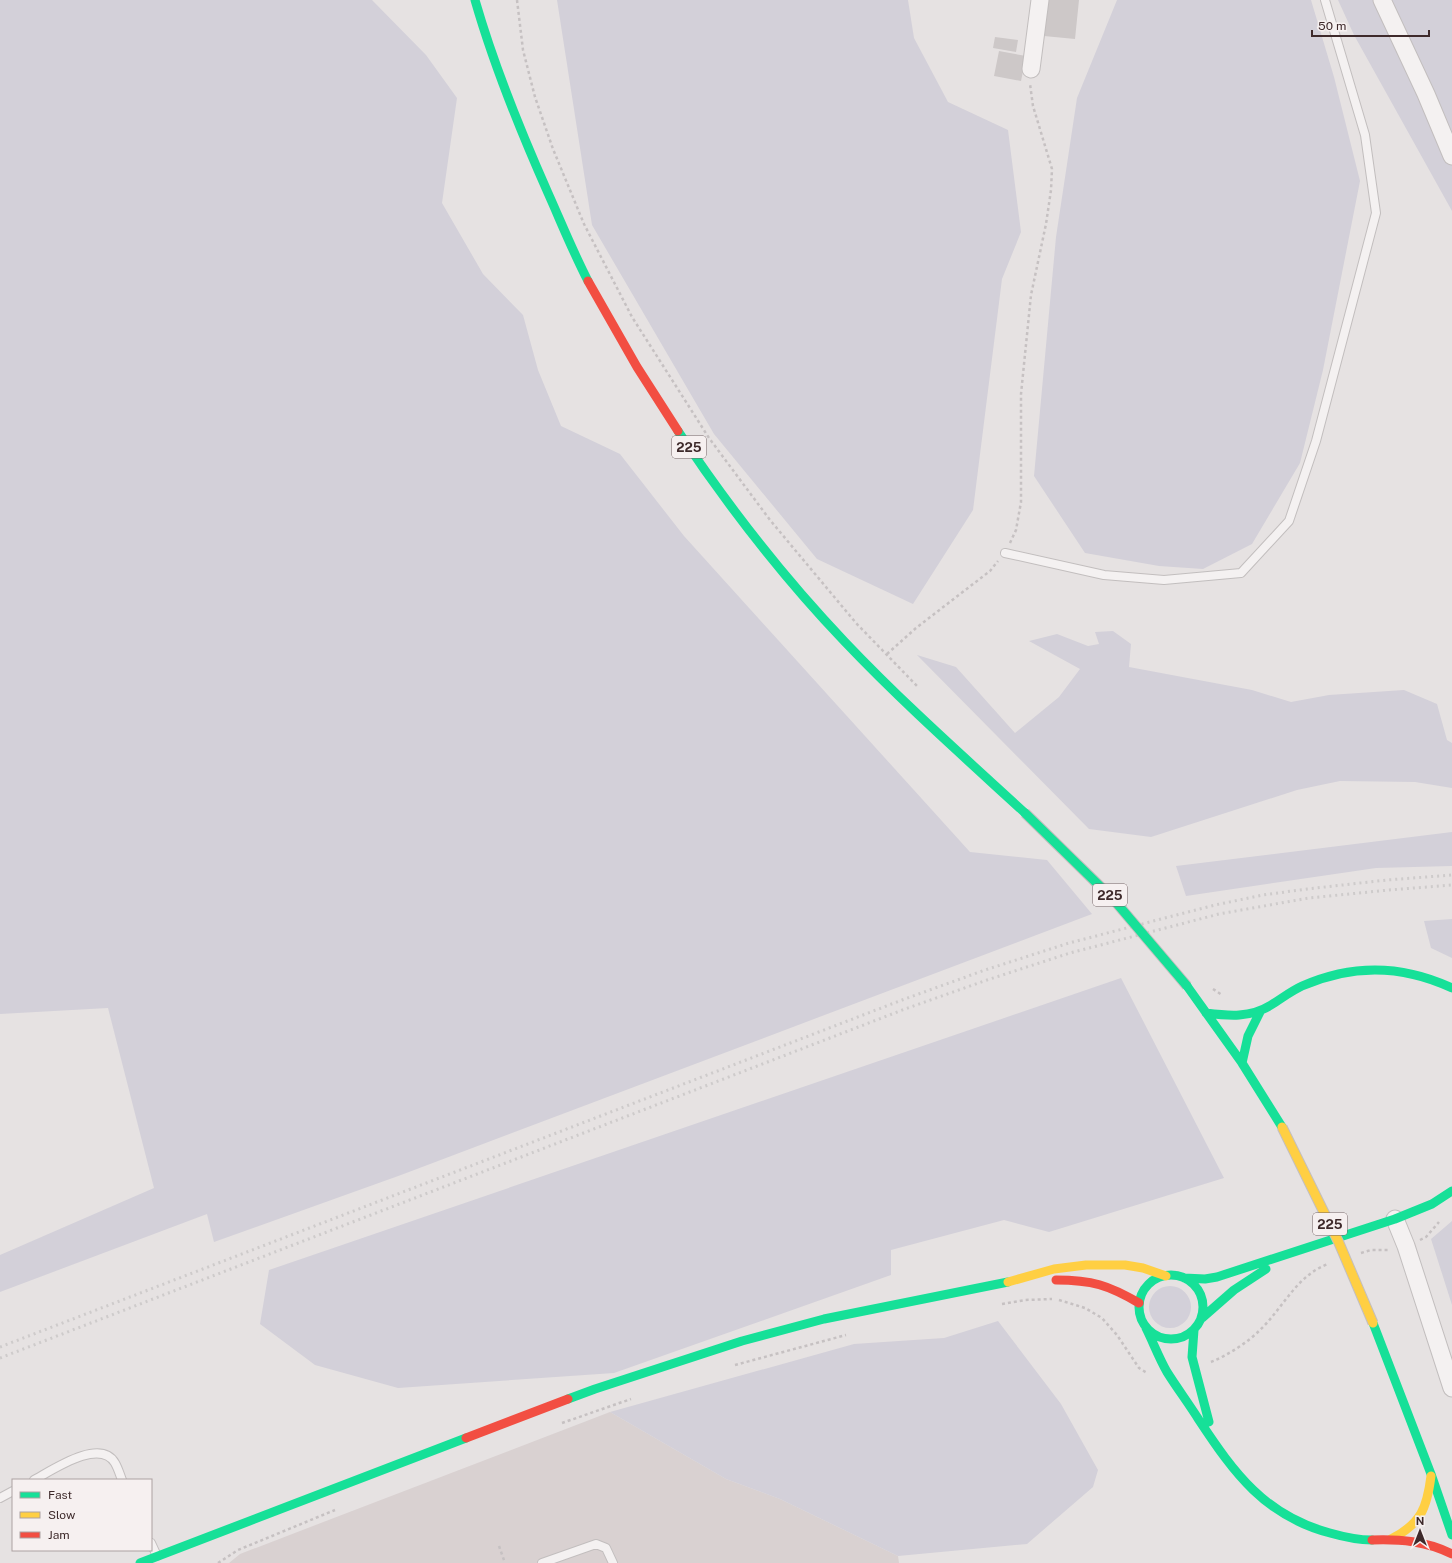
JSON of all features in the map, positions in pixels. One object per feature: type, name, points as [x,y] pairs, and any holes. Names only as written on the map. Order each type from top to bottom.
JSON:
[{"type":"main road","name":"225","points":[[474,0],[486,40],[511,110],[553,206],[591,285],[636,366],[676,429],[741,520],[820,615],[876,674],[1025,813],[1114,900],[1187,986],[1242,1063],[1282,1127],[1339,1243],[1373,1322],[1431,1474],[1452,1535]]},
{"type":"main road","points":[[1206,1013],[1236,1016],[1260,1012],[1302,986],[1344,973],[1387,970],[1411,973],[1428,977],[1452,988]]},
{"type":"main road","points":[[1242,1063],[1245,1042],[1250,1028],[1260,1012]]},
{"type":"main road","points":[[1452,1191],[1432,1204],[1395,1219],[1217,1277],[1184,1278],[1172,1275],[1156,1279],[1148,1285],[1142,1293],[1139,1303],[1140,1316],[1167,1371],[1231,1467],[1250,1488],[1271,1506],[1291,1519],[1317,1530],[1361,1540],[1390,1539],[1427,1544],[1452,1554]]},
{"type":"main road","points":[[1146,1328],[1154,1335],[1164,1339],[1175,1340],[1186,1336],[1194,1330],[1202,1318],[1234,1290],[1262,1271],[1300,1251]]},
{"type":"main road","points":[[140,1563],[157,1557],[173,1554],[595,1389],[742,1340],[824,1319],[1011,1281],[1054,1269],[1086,1265],[1125,1265],[1143,1268],[1166,1276]]},
{"type":"main road","points":[[1184,1278],[1194,1285],[1201,1295],[1203,1306],[1202,1318]]},
{"type":"main road","points":[[1011,1281],[1084,1280],[1099,1282],[1111,1286],[1139,1303]]},
{"type":"main road","points":[[1194,1330],[1192,1357],[1215,1444]]},
{"type":"main road","points":[[1390,1539],[1404,1533],[1422,1514],[1429,1498],[1431,1474]]},
{"type":"street","points":[[1031,69],[1040,0]]},
{"type":"street","points":[[1382,0],[1426,94],[1452,156]]},
{"type":"street","points":[[1395,1219],[1406,1246],[1452,1388]]},
{"type":"lane","points":[[1005,553],[1104,575],[1164,580],[1241,573],[1289,521],[1316,441],[1376,213],[1365,135],[1325,0]]},
{"type":"lane","points":[[36,1479],[71,1460],[93,1453],[106,1455],[115,1462],[122,1479]]},
{"type":"lane","points":[[0,1498],[12,1492]]},
{"type":"lane","points":[[542,1563],[596,1544],[606,1548],[613,1563]]},
{"type":"lane","points":[[152,1546],[157,1557]]},
{"type":"path","points":[[517,0],[525,56],[535,97],[552,149],[584,224],[632,317],[709,438],[770,520],[856,623],[923,691]]},
{"type":"path","points":[[887,654],[916,628],[990,571],[1005,553],[1016,530],[1021,502],[1021,394],[1025,353],[1031,295],[1046,224],[1051,190],[1052,169],[1033,106],[1030,88],[1031,69]]},
{"type":"path","points":[[1357,1254],[1371,1250],[1390,1250],[1406,1246],[1426,1237],[1443,1218]]},
{"type":"path","points":[[1194,1367],[1218,1359],[1243,1343],[1260,1330],[1286,1297],[1299,1284],[1309,1275],[1330,1263]]},
{"type":"path","points":[[997,1304],[1025,1300],[1056,1299],[1085,1308],[1102,1318],[1117,1335],[1139,1368],[1147,1372],[1156,1373],[1167,1371]]},
{"type":"path","points":[[732,1365],[852,1334]]},
{"type":"path","points":[[556,1426],[637,1397]]},
{"type":"path","points":[[218,1563],[238,1550],[341,1508]]},
{"type":"path","points":[[499,1546],[505,1563]]},
{"type":"shaded area","points":[[0,0],[372,0],[426,55],[457,98],[442,203],[483,274],[523,315],[538,370],[561,426],[620,454],[684,536],[970,852],[1047,860],[1092,914],[401,1175],[214,1242],[207,1214],[0,1292],[0,1255],[154,1188],[108,1008],[0,1014]]},
{"type":"shaded area","points":[[557,0],[908,0],[914,38],[948,102],[1008,130],[1021,232],[1002,279],[973,510],[913,604],[817,559],[714,434],[592,225]]},
{"type":"shaded area","points":[[1117,0],[1311,0],[1334,77],[1360,181],[1323,370],[1300,463],[1252,544],[1203,569],[1159,566],[1085,553],[1034,476],[1056,237],[1077,98]]},
{"type":"shaded area","points":[[1338,0],[1452,0],[1452,211],[1354,35]]},
{"type":"shaded area","points":[[1113,631],[1131,644],[1129,667],[1252,690],[1291,702],[1329,695],[1404,690],[1437,704],[1447,740],[1452,743],[1452,788],[1415,782],[1340,781],[1297,790],[1151,837],[1089,829],[917,655],[956,667],[1015,733],[1059,697],[1080,669],[1029,641],[1057,634],[1088,646],[1099,644],[1095,632]]},
{"type":"shaded area","points":[[1452,832],[1452,866],[1376,868],[1186,896],[1176,866]]},
{"type":"shaded area","points":[[1452,919],[1452,958],[1431,948],[1424,921]]},
{"type":"shaded area","points":[[1121,978],[1224,1178],[1049,1232],[1004,1220],[891,1250],[891,1275],[614,1373],[398,1388],[315,1365],[260,1324],[269,1270]]},
{"type":"shaded area","points":[[1452,1221],[1452,1305],[1431,1239]]},
{"type":"shaded area","points":[[1170,1286],[1185,1292],[1191,1307],[1185,1322],[1170,1328],[1155,1322],[1149,1307],[1155,1292]]},
{"type":"shaded area","points":[[998,1321],[1061,1404],[1098,1470],[1093,1487],[1027,1544],[898,1556],[780,1499],[726,1479],[610,1412],[854,1344],[944,1338]]},
{"type":"shaded area","points":[[610,1412],[726,1479],[780,1499],[898,1556],[899,1563],[229,1563],[240,1554]]},
{"type":"building","points":[[1047,0],[1079,0],[1075,39],[1044,36]]},
{"type":"building","points":[[995,37],[1018,40],[1016,52],[993,48]]},
{"type":"building","points":[[999,51],[1026,56],[1021,81],[994,76]]},
{"type":"railway","points":[[0,1347],[902,1000],[985,970],[1069,943],[1215,905],[1263,895],[1387,880],[1452,875]]},
{"type":"railway","points":[[0,1358],[905,1009],[987,980],[1070,953],[1219,914],[1309,898],[1452,885]]},
{"type":"traffic: fast","points":[[475,0],[490,49],[518,122],[567,237],[588,281]]},
{"type":"traffic: fast","points":[[678,431],[736,514],[822,617],[911,708],[1025,813]]},
{"type":"traffic: fast","points":[[1025,813],[1114,900],[1187,986]]},
{"type":"traffic: fast","points":[[1206,1013],[1239,1015],[1255,1012],[1271,1005],[1302,986],[1321,979],[1359,971],[1396,971],[1434,980],[1452,988]]},
{"type":"traffic: fast","points":[[1187,986],[1242,1063],[1282,1127]]},
{"type":"traffic: fast","points":[[1242,1063],[1248,1036],[1260,1012]]},
{"type":"traffic: fast","points":[[1395,1219],[1432,1204],[1452,1191]]},
{"type":"traffic: fast","points":[[1184,1278],[1205,1279],[1217,1277],[1395,1219]]},
{"type":"traffic: fast","points":[[1202,1318],[1234,1290],[1266,1269]]},
{"type":"traffic: fast","points":[[1171,1275],[1183,1277],[1194,1284],[1201,1295],[1203,1307],[1201,1319],[1194,1330],[1183,1337],[1171,1339],[1159,1337],[1148,1330],[1141,1319],[1139,1307],[1141,1295],[1148,1284],[1159,1277],[1171,1275]]},
{"type":"traffic: fast","points":[[568,1399],[742,1341],[824,1319],[1008,1282]]},
{"type":"traffic: fast","points":[[1373,1323],[1431,1474],[1452,1535]]},
{"type":"traffic: fast","points":[[1146,1328],[1167,1372],[1225,1458],[1253,1490],[1269,1504],[1287,1516],[1307,1525],[1346,1537],[1372,1540]]},
{"type":"traffic: fast","points":[[1194,1330],[1192,1357],[1209,1422]]},
{"type":"traffic: fast","points":[[140,1563],[466,1438]]},
{"type":"traffic: slow","points":[[1282,1127],[1339,1243],[1373,1323]]},
{"type":"traffic: slow","points":[[1008,1282],[1054,1269],[1086,1265],[1125,1265],[1143,1268],[1166,1276]]},
{"type":"traffic: slow","points":[[1391,1539],[1409,1527],[1421,1514],[1427,1497],[1431,1476]]},
{"type":"traffic: jam","points":[[588,281],[637,367],[678,431]]},
{"type":"traffic: jam","points":[[1056,1280],[1080,1281],[1099,1285],[1118,1292],[1139,1303]]},
{"type":"traffic: jam","points":[[466,1438],[568,1399]]},
{"type":"traffic: jam","points":[[1372,1540],[1413,1542],[1432,1546],[1452,1554]]}]
